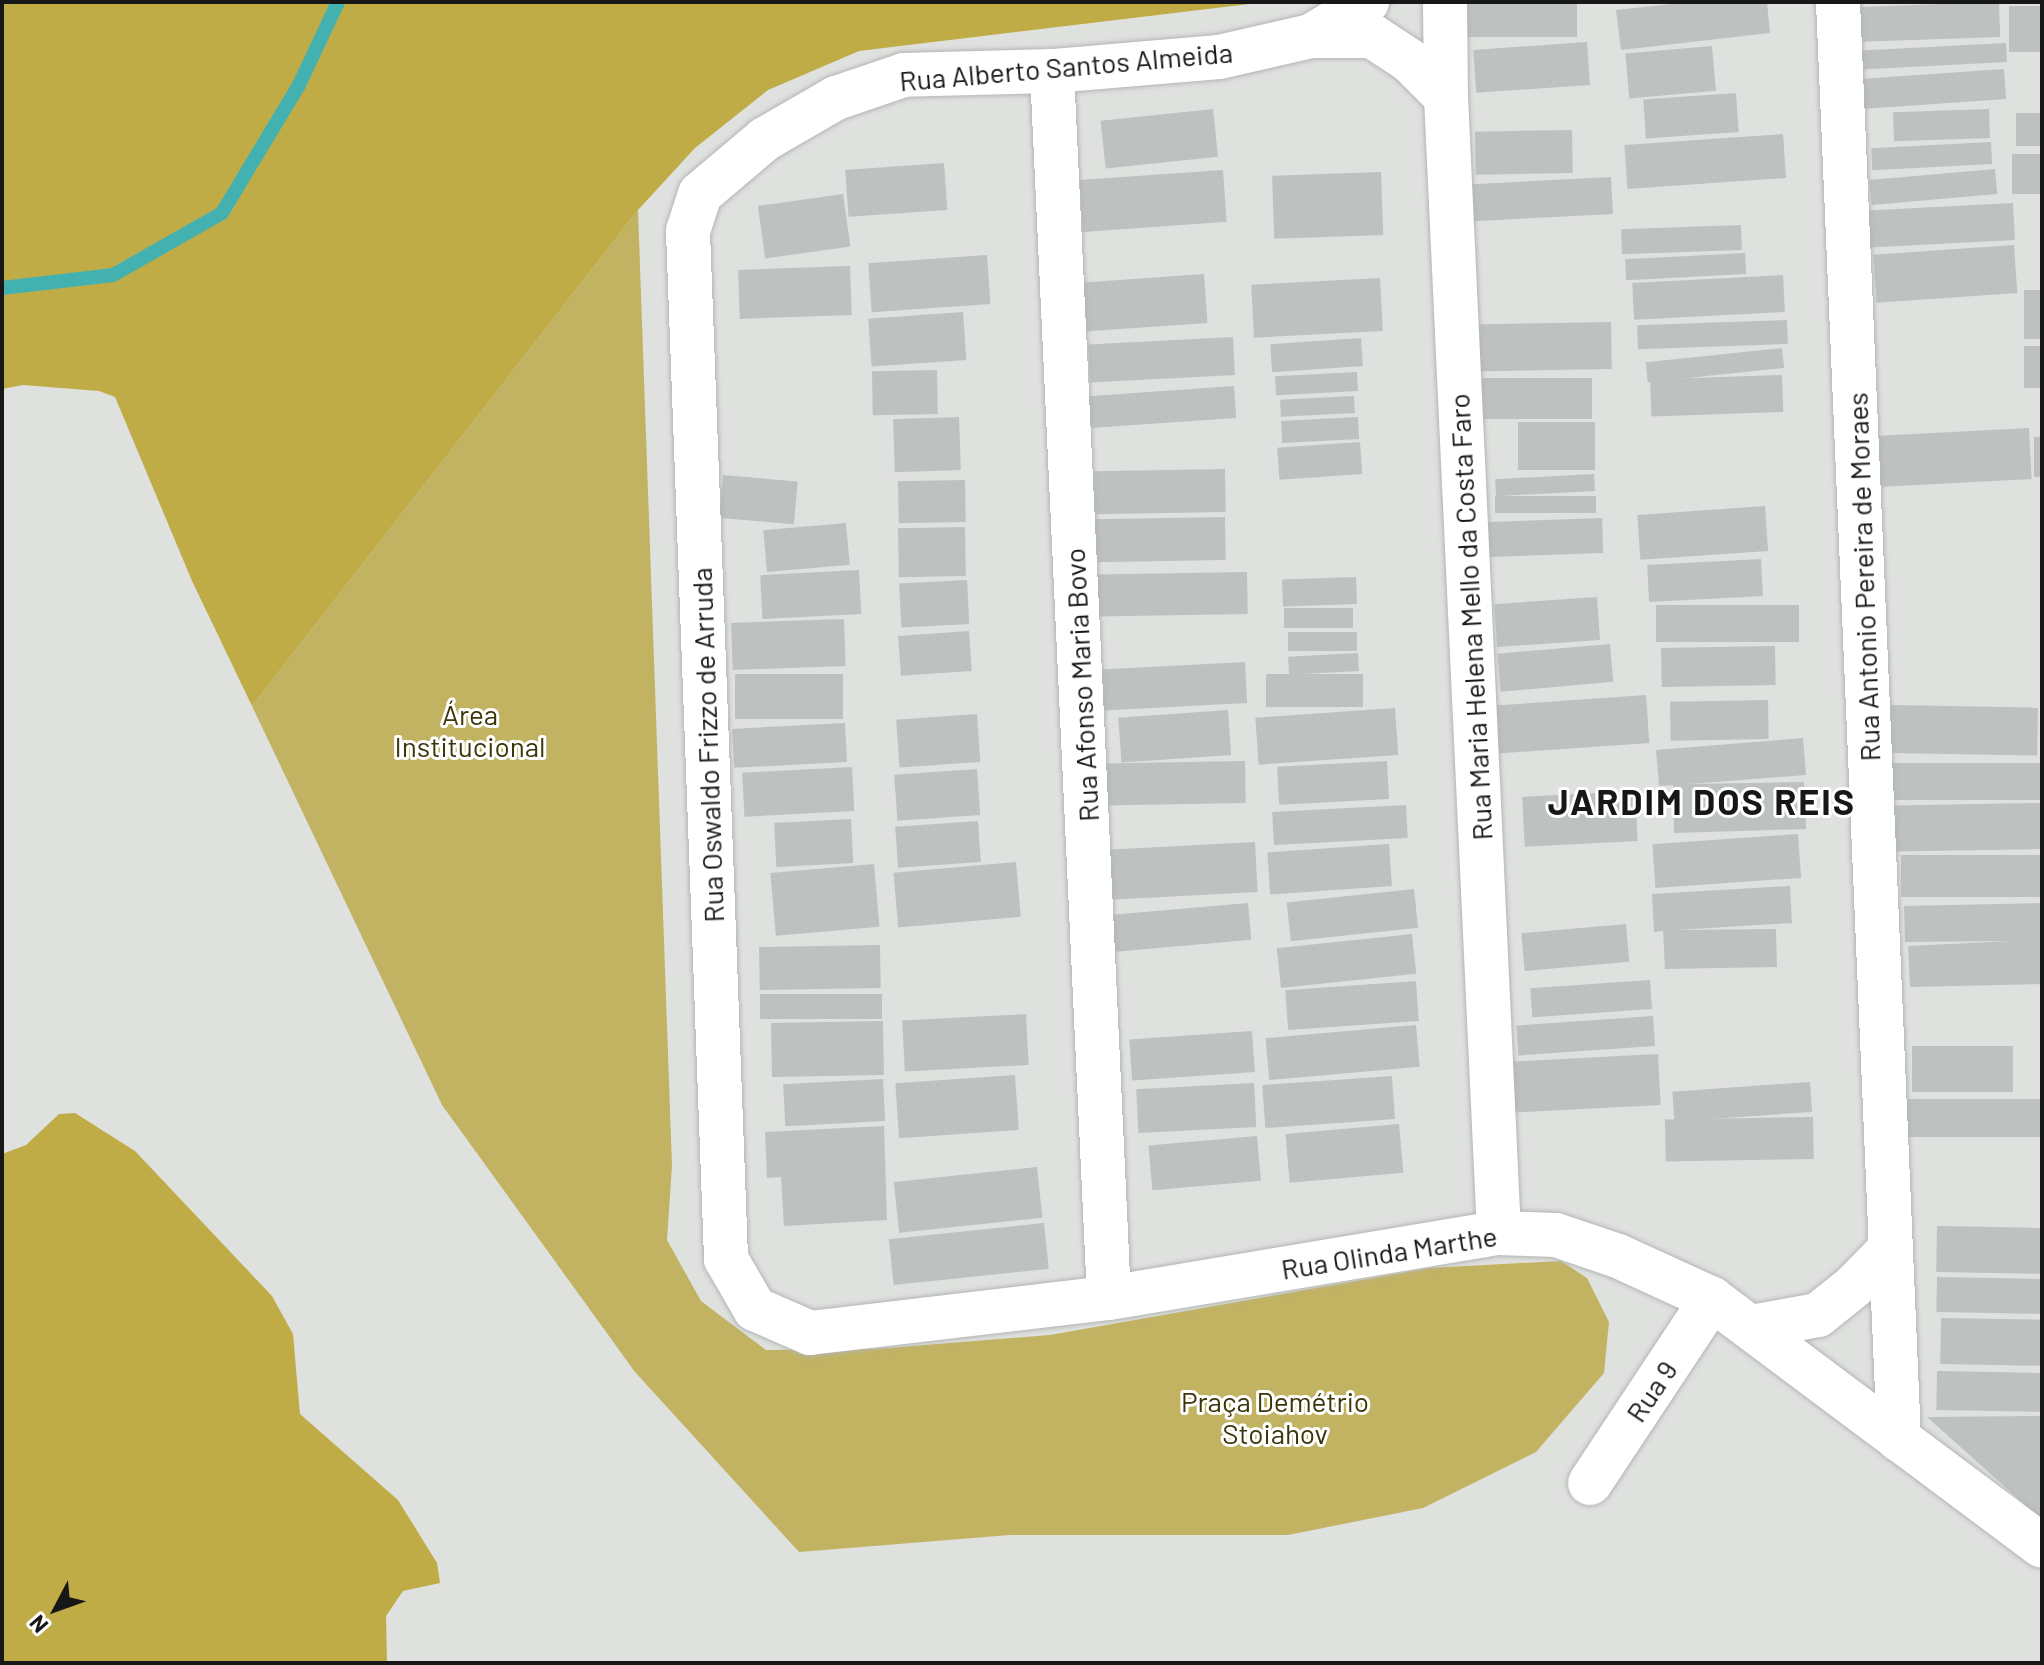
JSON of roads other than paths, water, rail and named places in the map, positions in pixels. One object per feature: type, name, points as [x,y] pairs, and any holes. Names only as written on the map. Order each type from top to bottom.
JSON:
[{"type":"street","name":"Rua Alberto Santos Almeida","points":[[1311,36],[1367,2]]},
{"type":"street","name":"Rua Maria Helena Mello da Costa Faro","points":[[1445,2],[1446,97],[1499,1233]]},
{"type":"street","name":"Rua Antonio Pereira de Moraes","points":[[1838,2],[1899,1440]]},
{"type":"street","name":"Rua Alberto Santos Almeida","points":[[688,231],[700,194],[765,139],[836,98],[904,75],[1052,71],[1219,57],[1311,36],[1372,36],[1410,61],[1446,97]]},
{"type":"street","name":"Rua Afonso Maria Bovo","points":[[1052,71],[1109,1298]]},
{"type":"street","name":"Rua Oswaldo Frizzo de Arruda","points":[[688,231],[726,1259]]},
{"type":"street","name":"Rua Olinda Marthe","points":[[726,1259],[755,1309],[810,1333],[1109,1298],[1499,1233],[1556,1235],[1618,1256],[1712,1299],[2042,1546]]},
{"type":"street","points":[[1752,1327],[1818,1315],[1853,1287],[1891,1248]]},
{"type":"street","name":"Rua 9","points":[[1590,1483],[1712,1299]]},
{"type":"waterway","points":[[2,288],[113,275],[222,213],[299,85],[338,2]]},
{"type":"district","name":"JARDIM DOS REIS","points":[[1702,801]]},
{"type":"park label","name":"Área Institucional","points":[[470,730]]},
{"type":"park label","name":"Praça Demétrio Stoiahov","points":[[1275,1417]]}]
